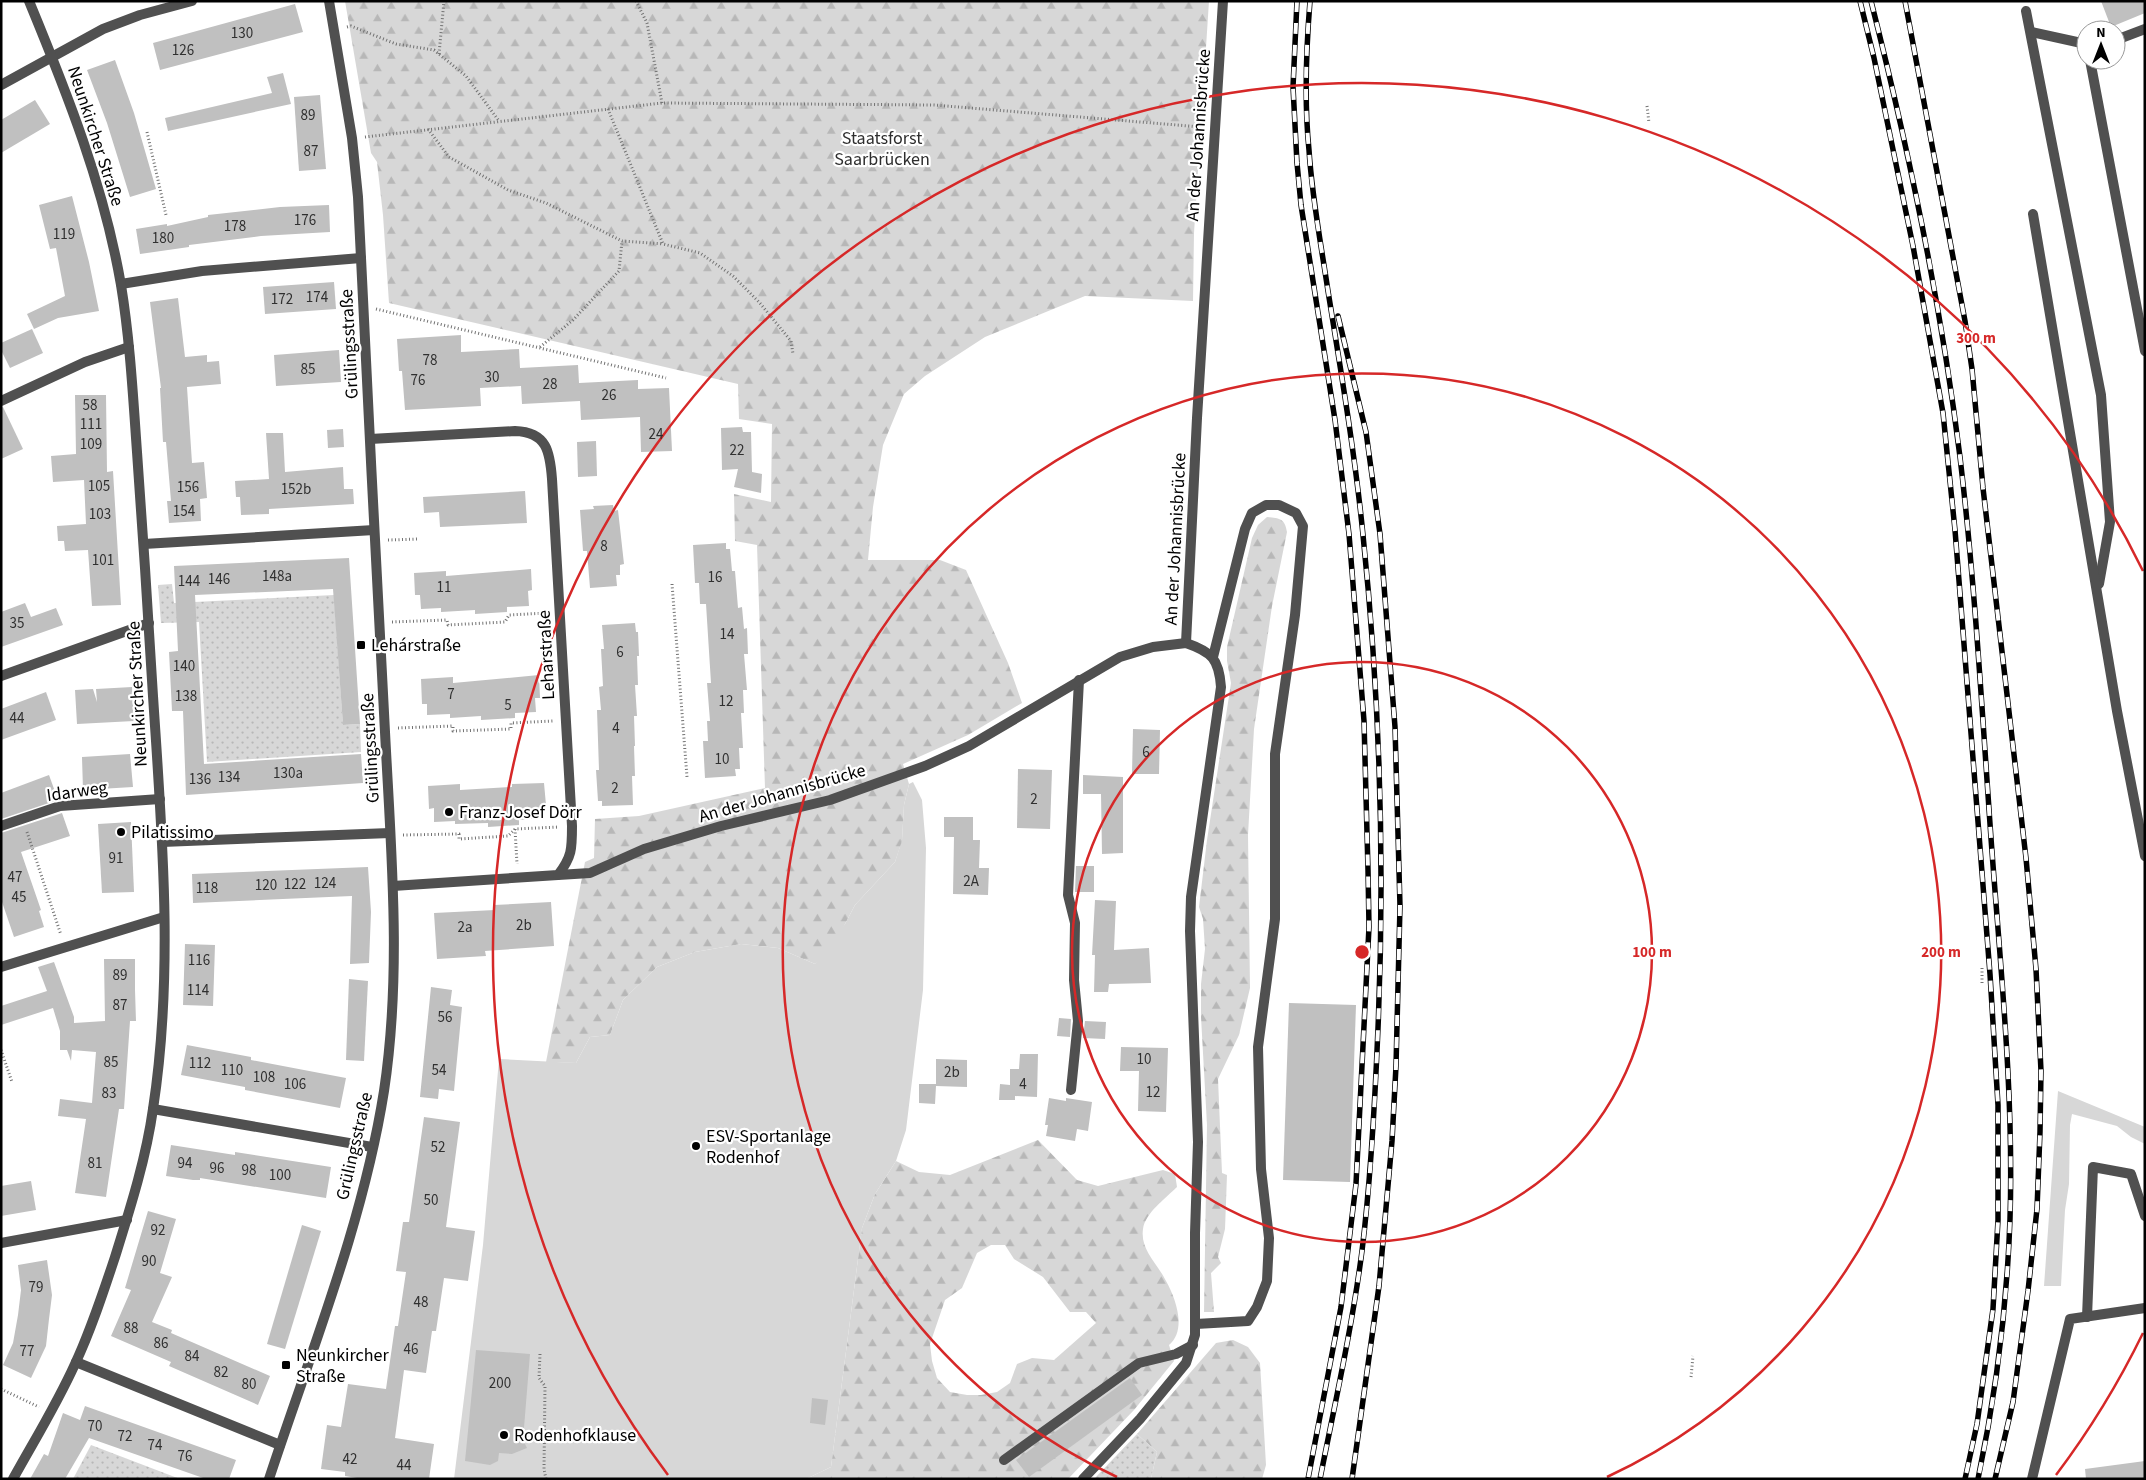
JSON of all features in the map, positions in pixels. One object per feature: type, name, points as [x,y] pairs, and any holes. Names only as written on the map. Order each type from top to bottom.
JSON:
[{"type":"street","name":"Neunkircher Straße","points":[[13,1479],[51,1412],[76,1362],[103,1293],[127,1220],[153,1109],[162,1019],[164,917],[160,799],[144,544],[129,347],[120,284],[108,225],[92,167],[71,105],[29,1]]},
{"type":"street","points":[[1,85],[103,29],[140,15],[192,1]]},
{"type":"street","name":"Grülingsstraße","points":[[269,1479],[346,1246],[372,1147],[383,1091],[393,1005],[393,886],[361,258],[352,138],[329,1]]},
{"type":"street","name":"An der Johannisbrücke","points":[[558,875],[590,873],[644,849],[721,826],[830,800],[926,766],[969,746],[1078,680],[1120,657],[1153,647],[1186,643],[1214,128],[1223,1]]},
{"type":"street","points":[[2026,11],[2101,395],[2110,522],[2097,592]]},
{"type":"street","points":[[2126,36],[2145,29]]},
{"type":"street","points":[[2031,32],[2076,42]]},
{"type":"street","points":[[2092,70],[2145,352]]},
{"type":"street","points":[[2033,214],[2097,592],[2145,856]]},
{"type":"street","points":[[120,284],[202,271],[361,258]]},
{"type":"street","points":[[1,402],[85,362],[129,347]]},
{"type":"street","name":"Leharstraße","points":[[370,439],[515,431],[527,432],[544,443],[550,457],[552,479],[572,826],[572,848],[568,862],[558,875]]},
{"type":"street","points":[[1196,1324],[1248,1321],[1257,1307],[1267,1281],[1269,1238],[1261,1169],[1258,1047],[1276,919],[1275,754],[1301,560],[1303,526],[1296,513],[1279,505],[1266,505],[1252,513],[1245,529],[1213,657]]},
{"type":"street","points":[[144,544],[374,530]]},
{"type":"street","points":[[1,676],[149,623]]},
{"type":"street","points":[[1083,1479],[1151,1405],[1186,1363],[1193,1345],[1196,1324],[1195,1233],[1198,1142],[1190,931],[1194,879],[1221,687],[1220,672],[1213,657],[1200,648],[1186,643]]},
{"type":"street","points":[[1071,1090],[1078,1021],[1074,980],[1074,923],[1068,895],[1078,680]]},
{"type":"street","name":"Idarweg","points":[[1,826],[60,806],[160,799]]},
{"type":"street","points":[[162,842],[390,833]]},
{"type":"street","points":[[393,886],[558,875]]},
{"type":"street","points":[[1,967],[164,917]]},
{"type":"street","points":[[153,1109],[372,1147]]},
{"type":"street","points":[[2087,1316],[2093,1167],[2131,1174],[2145,1216]]},
{"type":"street","points":[[1,1243],[127,1220]]},
{"type":"street","points":[[2032,1479],[2070,1319],[2145,1308]]},
{"type":"street","points":[[1004,1460],[1139,1363],[1176,1354],[1193,1345]]},
{"type":"street","points":[[76,1362],[280,1445]]},
{"type":"path","points":[[439,54],[444,1]]},
{"type":"path","points":[[636,1],[647,23],[662,103]]},
{"type":"path","points":[[334,29],[351,26],[396,44],[434,50],[466,76],[499,121]]},
{"type":"path","points":[[352,138],[662,103],[934,105],[1214,128]]},
{"type":"path","points":[[1647,106],[1649,123]]},
{"type":"path","points":[[608,110],[663,244]]},
{"type":"path","points":[[428,129],[449,157],[508,190],[546,203],[622,240],[663,244],[700,253],[733,276],[759,302],[791,341],[794,354]]},
{"type":"path","points":[[147,132],[166,215]]},
{"type":"path","points":[[540,347],[573,320],[619,271],[622,240]]},
{"type":"path","points":[[363,306],[666,378]]},
{"type":"path","points":[[375,541],[419,539]]},
{"type":"path","points":[[672,584],[687,777]]},
{"type":"path","points":[[380,622],[447,620],[448,625],[505,622],[509,615],[560,612]]},
{"type":"path","points":[[385,729],[453,726],[453,731],[510,729],[510,723],[566,721]]},
{"type":"path","points":[[390,833],[410,835],[459,834],[459,839],[508,836],[515,829],[572,826]]},
{"type":"path","points":[[26,829],[66,948]]},
{"type":"path","points":[[515,829],[518,878]]},
{"type":"path","points":[[1982,968],[1982,983]]},
{"type":"path","points":[[1,1050],[12,1082]]},
{"type":"path","points":[[540,1354],[539,1378],[545,1386],[544,1440],[546,1479]]},
{"type":"path","points":[[1691,1377],[1693,1356]]},
{"type":"path","points":[[1,1389],[51,1412]]},
{"type":"path","points":[[544,1440],[572,1441]]},
{"type":"green space","name":"Staatsforst Saarbrücken","points":[[345,1],[1209,1],[1194,233],[1193,301],[1085,296],[985,337],[925,376],[904,394],[883,445],[873,507],[868,560],[940,560],[966,570],[1008,663],[1022,703],[968,735],[903,764],[909,784],[904,805],[902,841],[895,862],[855,905],[835,947],[815,964],[778,948],[741,944],[695,952],[657,967],[623,1000],[610,1035],[590,1037],[576,1063],[546,1062],[585,862],[594,858],[595,819],[639,816],[765,788],[757,545],[735,541],[734,494],[771,502],[772,424],[739,419],[738,384],[389,303],[377,162],[371,153]]},
{"type":"green space","points":[[1267,517],[1281,520],[1285,524],[1287,532],[1272,606],[1254,729],[1248,835],[1250,988],[1239,1035],[1218,1079],[1222,1173],[1227,1175],[1225,1229],[1218,1257],[1221,1263],[1211,1273],[1214,1312],[1204,1312],[1207,1125],[1201,984],[1205,949],[1203,919],[1199,907],[1207,840],[1231,683],[1227,661],[1227,647],[1252,538],[1258,525]]},
{"type":"green space","points":[[172,584],[174,603],[334,595],[343,725],[360,724],[361,752],[207,762],[199,622],[161,623],[158,585]]},
{"type":"green space","name":"ESV-Sportanlage Rodenhof","points":[[913,782],[922,800],[926,848],[923,990],[906,1130],[896,1161],[875,1194],[862,1228],[831,1467],[806,1479],[454,1479],[483,1245],[499,1059],[576,1063],[590,1037],[610,1035],[623,1000],[657,967],[695,952],[741,944],[778,948],[815,964],[845,924],[855,905],[895,862],[902,840],[904,805],[909,784]]},
{"type":"green space","points":[[2058,1091],[2145,1127],[2145,1144],[2131,1137],[2117,1126],[2072,1114],[2061,1286],[2044,1286]]},
{"type":"green space","points":[[1038,1140],[1077,1180],[1098,1186],[1163,1170],[1175,1174],[1177,1187],[1148,1217],[1143,1229],[1144,1243],[1147,1250],[1166,1281],[1176,1305],[1179,1323],[1178,1331],[1169,1345],[1174,1361],[1134,1410],[1068,1479],[806,1479],[831,1467],[862,1228],[875,1194],[896,1161],[919,1172],[950,1175]],"holes":[[[991,1245],[1005,1245],[1014,1259],[1043,1277],[1070,1312],[1086,1312],[1096,1323],[1054,1360],[1032,1358],[1017,1364],[1010,1383],[997,1392],[981,1395],[950,1392],[937,1378],[930,1344],[945,1300],[962,1288],[977,1253]]]},
{"type":"green space","points":[[1233,1340],[1248,1347],[1260,1363],[1266,1465],[1262,1479],[1151,1479],[1157,1452],[1137,1434],[1216,1343]]},
{"type":"green space","points":[[1137,1434],[1157,1452],[1151,1479],[1094,1479]]},
{"type":"green space","points":[[91,1445],[180,1479],[73,1479]]},
{"type":"building","points":[[2101,1],[2145,1],[2145,13],[2126,21],[2108,20]]},
{"type":"building","points":[[295,4],[303,32],[160,70],[153,43]]},
{"type":"building","points":[[115,60],[134,113],[156,189],[130,197],[107,123],[87,70]]},
{"type":"building","points":[[283,73],[291,104],[168,131],[165,118],[272,93],[267,77]]},
{"type":"building","points":[[320,95],[326,169],[299,171],[294,97]]},
{"type":"building","points":[[35,100],[50,124],[1,153],[1,120]]},
{"type":"building","points":[[72,196],[99,311],[58,318],[34,329],[27,314],[65,296],[56,248],[50,249],[39,205]]},
{"type":"building","points":[[329,205],[330,232],[261,236],[189,245],[189,247],[140,254],[136,229],[167,224],[167,226],[208,217],[208,215],[280,207]]},
{"type":"building","points":[[334,282],[336,309],[265,314],[263,287]]},
{"type":"building","points":[[178,298],[185,357],[207,355],[207,362],[219,361],[221,384],[187,387],[192,463],[204,462],[207,498],[200,499],[201,521],[169,523],[167,501],[171,501],[166,442],[163,442],[161,388],[150,302]]},
{"type":"building","points":[[32,329],[43,353],[10,368],[1,350],[1,343]]},
{"type":"building","points":[[461,335],[461,352],[519,349],[520,368],[578,365],[579,383],[638,380],[638,389],[669,388],[672,451],[641,452],[640,417],[581,420],[580,401],[522,404],[521,386],[480,388],[481,406],[405,410],[402,371],[399,371],[397,339]]},
{"type":"building","points":[[339,350],[341,382],[276,386],[274,355]]},
{"type":"building","points":[[75,395],[106,395],[107,472],[113,471],[121,605],[92,606],[88,550],[65,551],[64,541],[58,541],[57,526],[86,524],[84,480],[53,482],[51,456],[76,454]]},
{"type":"building","points":[[3,407],[23,449],[1,459],[1,408]]},
{"type":"building","points":[[742,427],[743,432],[751,432],[752,472],[762,474],[761,493],[734,487],[738,469],[722,470],[721,428]]},
{"type":"building","points":[[343,429],[344,447],[328,448],[327,430]]},
{"type":"building","points":[[266,433],[283,433],[285,472],[343,467],[344,489],[353,489],[354,504],[269,509],[269,514],[241,515],[240,497],[236,497],[235,481],[269,479]]},
{"type":"building","points":[[596,441],[597,476],[578,477],[577,442]]},
{"type":"building","points":[[525,491],[527,523],[440,527],[439,512],[424,513],[423,497]]},
{"type":"building","points":[[613,505],[614,511],[618,510],[624,564],[620,565],[620,575],[616,575],[617,586],[590,588],[587,551],[583,551],[580,510],[594,509],[593,506]]},
{"type":"building","points":[[726,543],[726,549],[730,549],[732,571],[735,571],[738,608],[742,607],[744,629],[747,628],[748,654],[744,654],[747,690],[743,690],[744,713],[741,713],[743,748],[739,748],[740,769],[735,769],[736,776],[705,778],[703,741],[708,741],[707,721],[710,721],[707,683],[711,683],[706,604],[700,604],[699,583],[695,583],[693,545]]},
{"type":"building","points":[[349,558],[360,724],[343,725],[333,589],[195,595],[204,764],[361,754],[363,783],[186,795],[183,711],[172,711],[169,652],[178,651],[174,566]]},
{"type":"building","points":[[531,569],[532,590],[528,591],[529,606],[507,607],[507,612],[475,614],[475,610],[441,612],[441,608],[421,609],[420,595],[415,595],[414,573],[446,571],[446,576]]},
{"type":"building","points":[[25,603],[31,617],[56,608],[63,625],[1,647],[1,612]]},
{"type":"building","points":[[635,623],[636,632],[638,632],[639,656],[637,656],[638,685],[635,685],[637,716],[634,716],[635,776],[632,776],[633,805],[602,806],[602,801],[598,801],[596,770],[599,770],[597,710],[601,710],[599,687],[603,686],[601,649],[604,649],[602,625]]},
{"type":"building","points":[[539,675],[540,698],[535,698],[536,712],[515,713],[515,718],[481,720],[481,716],[450,718],[450,714],[427,715],[427,704],[422,704],[421,679],[453,677],[453,683]]},
{"type":"building","points":[[132,687],[134,721],[77,724],[75,690],[93,689],[97,702],[96,689]]},
{"type":"building","points":[[46,692],[56,720],[1,740],[1,709]]},
{"type":"building","points":[[1133,729],[1160,730],[1159,774],[1132,774]]},
{"type":"building","points":[[130,754],[133,787],[83,790],[82,757]]},
{"type":"building","points":[[1018,769],[1052,770],[1050,829],[1017,828]]},
{"type":"building","points":[[49,775],[58,800],[1,819],[1,793]]},
{"type":"building","points":[[1083,775],[1123,777],[1123,853],[1102,854],[1101,794],[1083,794]]},
{"type":"building","points":[[544,783],[546,805],[542,805],[543,818],[519,820],[519,825],[488,827],[488,823],[455,824],[455,821],[434,822],[434,808],[429,809],[428,786],[460,784],[460,790],[512,787],[512,784]]},
{"type":"building","points":[[62,813],[70,836],[21,852],[41,910],[39,911],[44,927],[14,937],[1,899],[1,833]]},
{"type":"building","points":[[944,817],[973,817],[973,840],[980,840],[979,868],[989,868],[988,895],[953,894],[954,837],[944,837]]},
{"type":"building","points":[[131,822],[134,892],[102,893],[98,824]]},
{"type":"building","points":[[1076,866],[1094,866],[1094,892],[1075,892]]},
{"type":"building","points":[[368,867],[371,912],[369,963],[350,964],[352,896],[193,903],[192,874]]},
{"type":"building","points":[[1095,900],[1116,901],[1114,950],[1149,948],[1151,983],[1109,984],[1108,992],[1094,992],[1095,955],[1092,955]]},
{"type":"building","points":[[551,902],[554,946],[485,951],[486,956],[437,959],[434,913],[495,910],[494,905]]},
{"type":"building","points":[[185,944],[215,945],[213,1006],[183,1005]]},
{"type":"building","points":[[104,959],[135,959],[136,1021],[130,1021],[124,1109],[119,1109],[106,1197],[75,1193],[86,1119],[58,1116],[60,1099],[92,1103],[96,1052],[72,1050],[71,1061],[67,1050],[60,1050],[60,1031],[53,1008],[1,1025],[1,1006],[47,991],[38,967],[54,962],[74,1017],[74,1023],[105,1021]]},
{"type":"building","points":[[349,979],[368,981],[364,1061],[346,1060]]},
{"type":"building","points":[[431,987],[452,990],[450,1005],[462,1007],[454,1091],[439,1089],[438,1099],[420,1097]]},
{"type":"building","points":[[1289,1003],[1356,1005],[1350,1182],[1283,1180]]},
{"type":"building","points":[[1059,1018],[1071,1019],[1070,1037],[1057,1036]]},
{"type":"building","points":[[1085,1021],[1106,1022],[1105,1039],[1083,1038]]},
{"type":"building","points":[[187,1045],[251,1057],[251,1060],[346,1078],[340,1108],[245,1090],[245,1087],[181,1075]]},
{"type":"building","points":[[1121,1047],[1168,1048],[1166,1112],[1138,1111],[1139,1071],[1120,1071]]},
{"type":"building","points":[[1020,1054],[1038,1054],[1037,1097],[1015,1096],[1015,1100],[999,1100],[1000,1084],[1010,1085],[1010,1069],[1019,1069]]},
{"type":"building","points":[[936,1059],[967,1060],[967,1087],[936,1086],[935,1104],[919,1103],[919,1084],[936,1084]]},
{"type":"building","points":[[1049,1098],[1066,1101],[1066,1098],[1092,1102],[1088,1131],[1077,1129],[1075,1141],[1046,1136],[1048,1125],[1045,1125]]},
{"type":"building","points":[[424,1117],[460,1122],[446,1227],[475,1231],[468,1281],[444,1278],[436,1331],[432,1331],[426,1373],[404,1370],[395,1438],[434,1444],[429,1479],[363,1479],[345,1476],[345,1472],[321,1469],[327,1425],[341,1427],[348,1384],[386,1389],[395,1326],[398,1326],[406,1272],[396,1271],[403,1222],[409,1222]]},
{"type":"building","points":[[171,1145],[235,1155],[235,1152],[331,1167],[326,1198],[200,1178],[200,1180],[193,1180],[166,1176]]},
{"type":"building","points":[[31,1181],[36,1210],[1,1216],[1,1186]]},
{"type":"building","points":[[148,1211],[176,1219],[160,1273],[172,1277],[152,1322],[172,1330],[171,1333],[270,1376],[258,1405],[169,1366],[171,1362],[111,1336],[131,1290],[125,1288]]},
{"type":"building","points":[[302,1225],[321,1231],[285,1349],[267,1344]]},
{"type":"building","points":[[47,1260],[52,1295],[46,1346],[31,1378],[3,1365],[13,1343],[18,1315],[21,1290],[18,1265]]},
{"type":"building","points":[[476,1350],[530,1354],[523,1440],[527,1448],[512,1454],[499,1453],[498,1461],[490,1465],[465,1461]]},
{"type":"building","points":[[1130,1378],[1142,1395],[1029,1477],[1016,1460]]},
{"type":"building","points":[[812,1398],[828,1400],[825,1425],[810,1423]]},
{"type":"building","points":[[85,1406],[236,1460],[229,1479],[206,1479],[89,1438],[65,1479],[30,1479],[44,1454],[48,1456],[63,1413],[80,1420]]},
{"type":"building","points":[[2145,1461],[2145,1479],[2086,1479],[2085,1469]]},
{"type":"railway","points":[[1297,1],[1293,87],[1297,163],[1301,205],[1335,420],[1349,534],[1364,721],[1369,927],[1356,1184],[1341,1307],[1308,1479]]},
{"type":"railway","points":[[1310,1],[1306,95],[1310,168],[1360,505],[1374,658],[1381,843],[1378,1028],[1368,1195],[1353,1308],[1320,1479]]},
{"type":"railway","points":[[1860,1],[1874,58],[1913,246],[1943,413],[1955,530],[1990,974],[1998,1105],[1998,1220],[1993,1309],[1977,1424],[1965,1479]]},
{"type":"railway","points":[[1871,1],[1923,228],[1934,285],[1960,457],[1974,599],[2002,980],[2010,1124],[2009,1252],[2000,1350],[1978,1479]]},
{"type":"railway","points":[[1905,1],[1965,321],[1972,369],[1983,488],[2026,858],[2036,969],[2041,1071],[2037,1209],[2013,1402],[1995,1479]]},
{"type":"railway","points":[[1338,316],[1366,432],[1380,534],[1395,727],[1400,906],[1392,1141],[1379,1286],[1352,1479]]},
{"type":"place","name":"Lehárstraße","points":[[361,645]]},
{"type":"place","name":"Franz-Josef Dörr","points":[[449,812]]},
{"type":"place","name":"Pilatissimo","points":[[121,832]]},
{"type":"place","name":"ESV-Sportanlage Rodenhof","points":[[696,1146]]},
{"type":"place","name":"Neunkircher Straße","points":[[286,1365]]},
{"type":"place","name":"Rodenhofklause","points":[[504,1435]]}]
